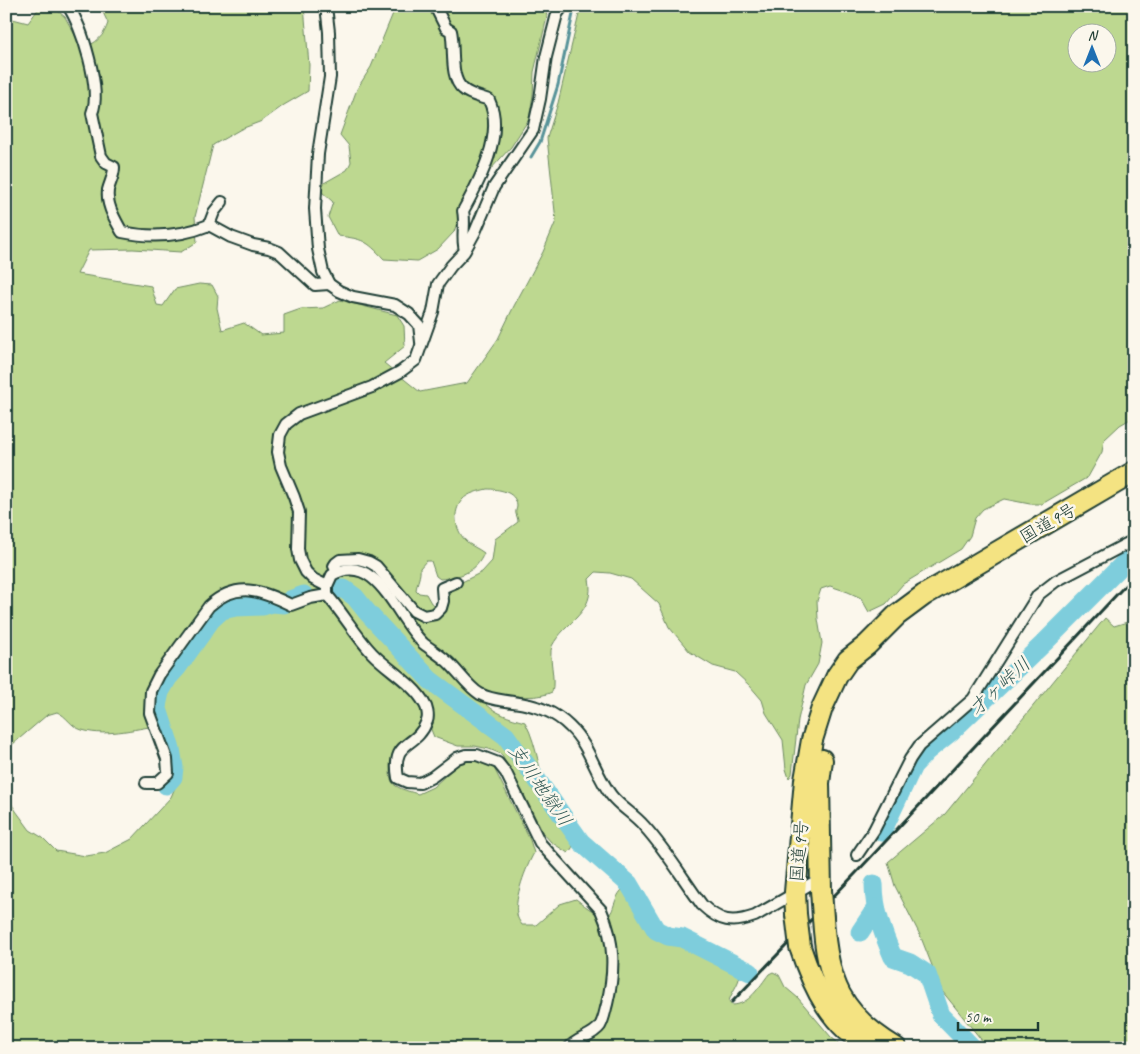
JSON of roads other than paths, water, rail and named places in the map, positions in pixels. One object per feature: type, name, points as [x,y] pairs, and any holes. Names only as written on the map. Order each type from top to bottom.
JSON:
[{"type":"highway","name":"国道9号","points":[[873,1048],[838,1022],[825,1006],[811,980],[800,947],[795,892],[806,780],[812,740],[822,708],[837,676],[848,660],[867,645],[897,615],[924,595],[1134,472]]},
{"type":"highway","name":"国道9号","points":[[867,645],[853,666],[839,697],[825,738],[819,783],[823,918],[828,964],[836,988],[853,1014],[874,1035],[896,1048]]},
{"type":"street","points":[[68,6],[81,29],[94,86],[95,106],[92,112],[101,156],[106,163],[114,167],[114,175],[108,188],[108,202],[122,232],[134,235],[175,235],[191,232],[209,225],[214,212],[222,202]]},
{"type":"street","points":[[326,6],[329,32],[330,77],[318,154],[314,209],[318,249],[323,272],[329,284]]},
{"type":"street","points":[[435,6],[446,28],[451,31],[454,40],[455,78],[462,89],[489,100],[494,120],[489,155],[463,211],[465,219],[463,244],[465,251]]},
{"type":"street","points":[[558,9],[546,57],[540,99],[532,130],[494,187],[465,251],[438,284],[433,312],[416,360],[400,372],[372,387],[299,414],[286,424],[280,435],[278,452],[281,466],[299,512],[298,549],[300,560],[306,572],[327,591],[372,652],[418,694],[425,704],[428,719],[422,731],[398,752],[396,764],[398,778],[406,782],[420,783],[457,758],[466,755],[476,754],[498,763],[506,774],[540,843],[601,910],[607,922],[613,957],[612,980],[603,1020],[599,1027],[588,1037],[572,1044],[569,1048]]},
{"type":"street","points":[[209,225],[238,240],[280,252],[315,285],[329,284],[353,297],[395,306],[409,314],[419,325],[421,343]]},
{"type":"street","points":[[857,855],[874,830],[910,759],[919,746],[973,699],[1038,595],[1056,581],[1134,540]]},
{"type":"street","points":[[337,572],[334,566],[340,560],[358,559],[369,562],[376,566],[414,611],[424,616],[438,612],[443,604],[442,588],[456,582]]},
{"type":"street","points":[[327,591],[332,575],[337,572],[350,568],[363,570],[384,590],[412,632],[448,662],[478,693],[492,699],[540,707],[549,710],[564,721],[584,745],[603,784],[612,797],[644,825],[702,905],[710,913],[726,921],[736,922],[755,916],[795,892],[821,884]]},
{"type":"street","points":[[146,783],[157,783],[168,774],[167,759],[150,713],[151,692],[159,676],[209,606],[217,598],[230,592],[244,590],[254,590],[273,596],[291,605],[327,591]]},
{"type":"waterway","points":[[531,157],[540,142],[558,85],[576,6]]},
{"type":"waterway","name":"才ヶ峠川","points":[[882,832],[913,766],[1044,643],[1134,553]]},
{"type":"waterway","name":"支川地獄川","points":[[335,589],[344,589],[355,597],[430,680],[506,736],[581,842],[629,884],[656,930],[668,936],[682,938],[750,972]]},
{"type":"waterway","name":"支川地獄川","points":[[290,600],[304,595]]},
{"type":"waterway","name":"支川地獄川","points":[[166,785],[173,777],[174,767],[171,749],[157,706],[160,692],[168,678],[211,620],[222,610],[236,607],[263,606],[272,603],[284,604]]},
{"type":"waterway","name":"才ヶ峠川","points":[[874,884],[874,894],[880,922],[893,957],[910,963],[927,974],[941,1015],[973,1048]]},
{"type":"waterway","name":"支川地獄川","points":[[860,932],[876,908]]},
{"type":"railway","points":[[732,1002],[855,874],[1134,576]]}]
